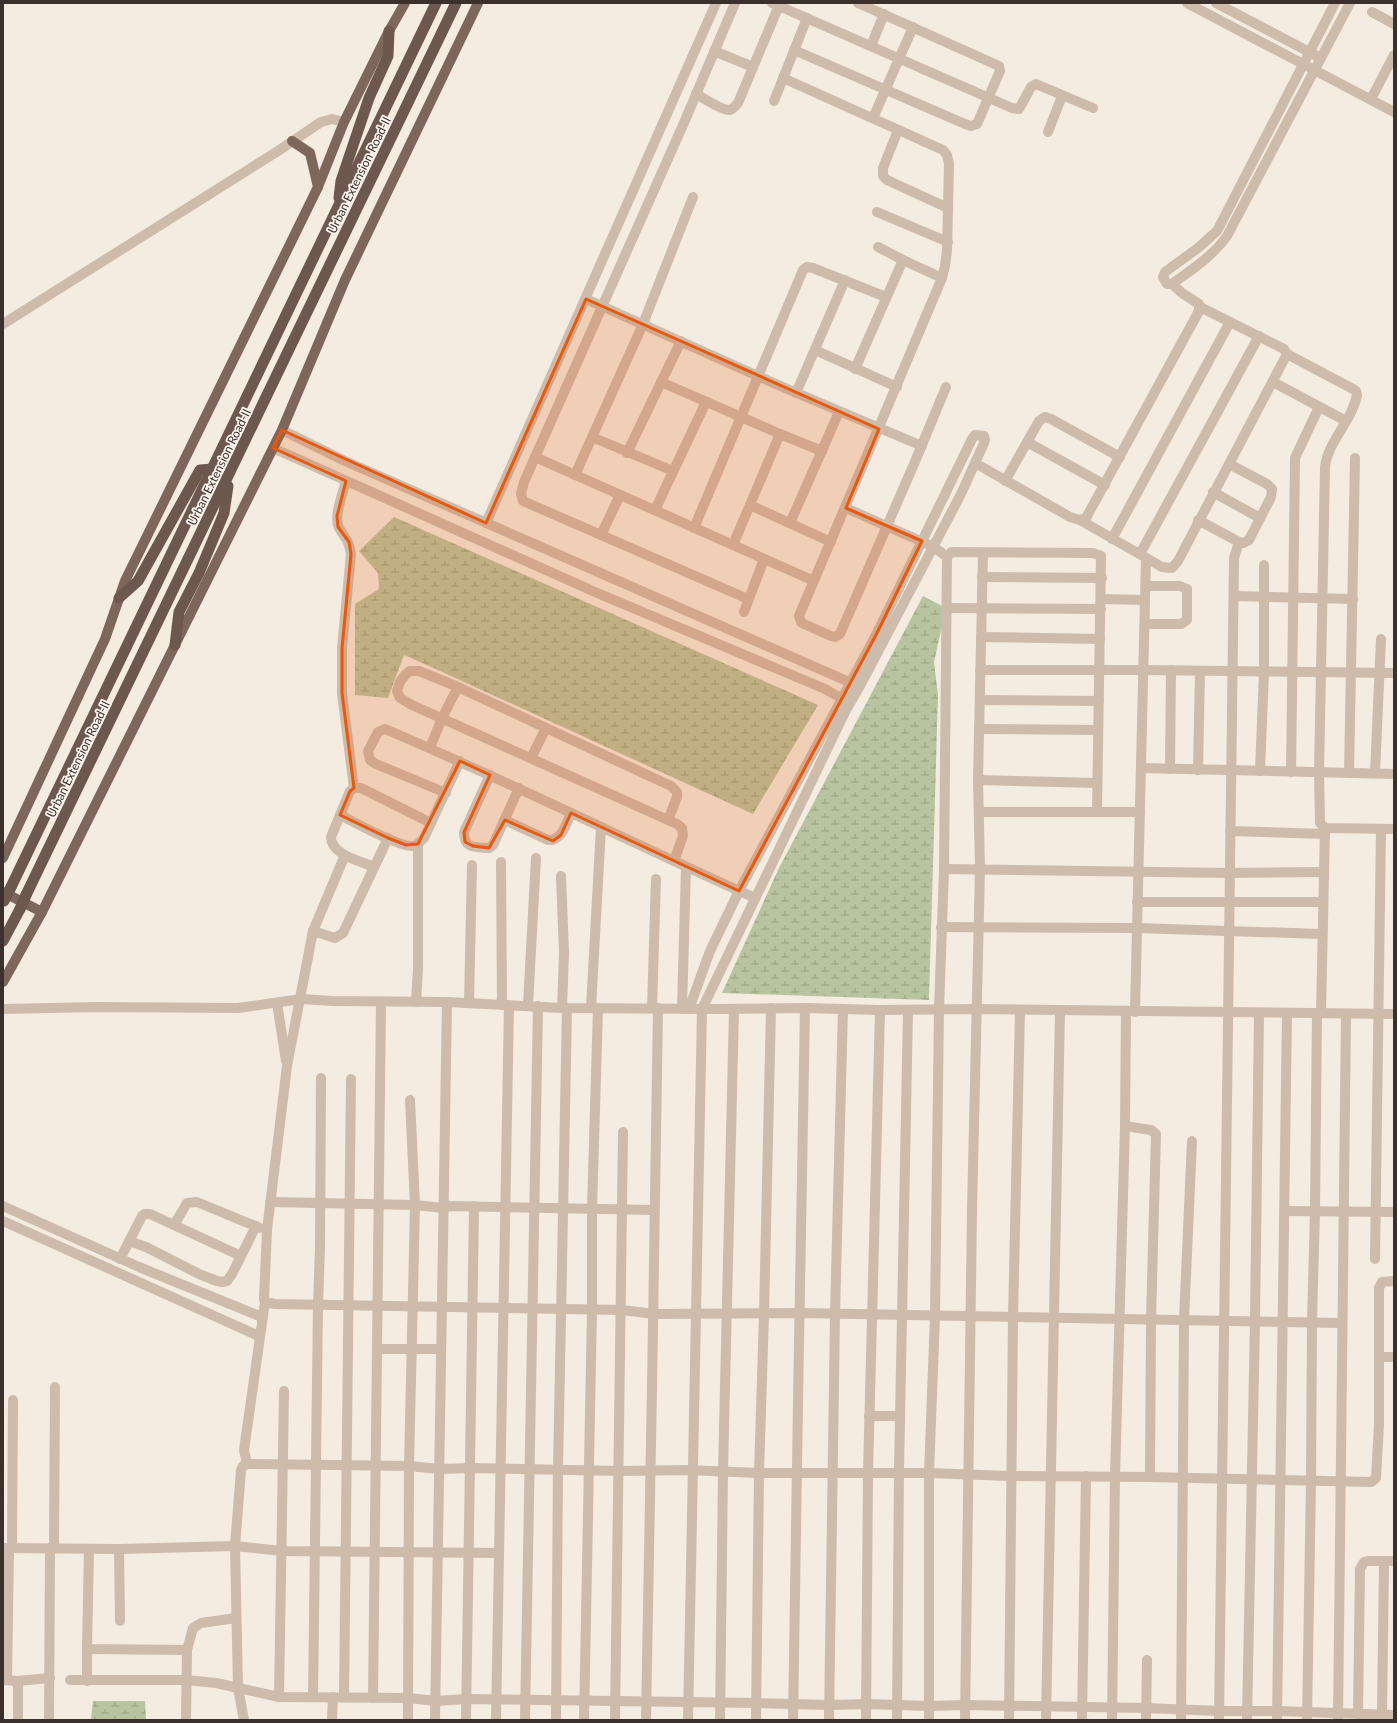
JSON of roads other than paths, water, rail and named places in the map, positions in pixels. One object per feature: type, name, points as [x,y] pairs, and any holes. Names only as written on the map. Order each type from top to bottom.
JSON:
[{"type":"highway","name":"Urban Extension Road-II","points":[[5,896],[213,468],[436,3]]},
{"type":"highway","name":"Urban Extension Road-II","points":[[3,941],[20,909],[456,3]]},
{"type":"highway","points":[[339,205],[341,181],[370,98],[388,56],[389,31]]},
{"type":"highway","points":[[119,598],[138,582],[200,470],[213,468]]},
{"type":"highway","points":[[175,645],[179,612],[199,573],[224,513],[230,473]]},
{"type":"main road","points":[[3,858],[105,639],[125,581],[318,187],[344,122],[389,31],[405,3]]},
{"type":"main road","points":[[3,982],[42,912],[282,430],[345,280],[478,3]]},
{"type":"main road","points":[[292,141],[310,153],[318,187]]},
{"type":"main road","points":[[5,896],[42,912]]},
{"type":"street","points":[[486,523],[716,3]]},
{"type":"street","points":[[735,3],[670,154],[535,457],[521,490],[521,498],[523,501],[748,599]]},
{"type":"street","points":[[794,50],[971,126],[977,124],[1000,71],[1000,66],[858,3]]},
{"type":"street","points":[[1187,3],[1315,69],[1394,112]]},
{"type":"street","points":[[1216,3],[1321,58]]},
{"type":"street","points":[[1307,1716],[1312,1322],[1325,831],[1320,823],[1319,772],[1326,460],[1356,399],[1356,391],[1287,354],[1284,349],[1200,307],[1197,302],[1182,293],[1172,284],[1167,284],[1164,274],[1167,270],[1198,248],[1217,231],[1335,3]]},
{"type":"street","points":[[1172,284],[1220,245],[1227,236],[1350,3]]},
{"type":"street","points":[[696,94],[723,109],[731,110],[738,103],[777,4],[1012,108],[1019,109],[1031,87],[1036,84],[1093,108]]},
{"type":"street","points":[[1372,12],[1394,24]]},
{"type":"street","points":[[871,46],[884,14]]},
{"type":"street","points":[[774,101],[807,18]]},
{"type":"street","points":[[873,118],[913,27]]},
{"type":"street","points":[[714,51],[753,66]]},
{"type":"street","points":[[1371,99],[1393,59]]},
{"type":"street","points":[[783,78],[943,150],[947,155],[949,164],[948,242],[942,278],[897,388],[799,616],[804,624],[835,637],[838,636],[922,446],[946,387]]},
{"type":"street","points":[[1048,132],[1062,96]]},
{"type":"street","points":[[3,324],[321,122],[332,119],[344,122]]},
{"type":"street","points":[[898,130],[883,168],[883,176],[887,180],[948,208]]},
{"type":"street","points":[[653,147],[670,154]]},
{"type":"street","points":[[575,475],[643,324],[693,197]]},
{"type":"street","points":[[877,212],[948,242]]},
{"type":"street","points":[[878,247],[902,260],[942,278]]},
{"type":"street","points":[[855,369],[902,260]]},
{"type":"street","points":[[694,528],[803,270],[807,267],[813,268],[886,297]]},
{"type":"street","points":[[796,393],[845,280]]},
{"type":"street","points":[[586,299],[839,412],[922,446]]},
{"type":"street","points":[[1080,520],[1089,515],[1200,307]]},
{"type":"street","points":[[1112,539],[1230,322]]},
{"type":"street","points":[[1112,1720],[1115,1476],[1125,1126],[1130,1012],[1137,928],[1146,586],[1143,556],[1259,336]]},
{"type":"street","points":[[627,453],[681,341]]},
{"type":"street","points":[[814,350],[897,388]]},
{"type":"street","points":[[975,463],[1070,517],[1080,520],[1162,567],[1172,568],[1178,561],[1198,520],[1287,354]]},
{"type":"street","points":[[661,382],[780,434],[822,450]]},
{"type":"street","points":[[1273,382],[1346,421]]},
{"type":"street","points":[[655,510],[706,402]]},
{"type":"street","points":[[1291,772],[1295,458],[1319,407]]},
{"type":"street","points":[[790,523],[839,412]]},
{"type":"street","points":[[1005,481],[1042,418],[1048,418],[1120,457]]},
{"type":"street","points":[[282,430],[345,461],[855,684]]},
{"type":"street","points":[[733,545],[780,434]]},
{"type":"street","points":[[685,1009],[710,950],[739,891],[934,547],[975,463],[985,440],[984,436],[979,434],[975,435],[972,439],[877,633],[855,684]]},
{"type":"street","points":[[592,437],[627,453],[673,471]]},
{"type":"street","points":[[1027,442],[1105,485]]},
{"type":"street","points":[[272,448],[595,592],[740,652],[846,701]]},
{"type":"street","points":[[535,457],[814,582]]},
{"type":"street","points":[[1349,773],[1355,458]]},
{"type":"street","points":[[1198,520],[1239,542],[1243,543],[1249,540],[1271,497],[1272,489],[1267,484],[1229,464]]},
{"type":"street","points":[[346,481],[337,516],[338,527],[349,542],[351,554],[342,648],[342,693],[354,788]]},
{"type":"street","points":[[1213,492],[1260,518]]},
{"type":"street","points":[[601,535],[620,495]]},
{"type":"street","points":[[750,505],[831,542]]},
{"type":"street","points":[[846,508],[922,541],[940,550],[947,557]]},
{"type":"street","points":[[1219,1716],[1232,671],[1234,558],[1239,542]]},
{"type":"street","points":[[929,1720],[929,1473],[934,1316],[941,927],[944,869],[947,557],[951,552],[1098,554],[1102,559],[1096,811]]},
{"type":"street","points":[[965,1720],[970,1316],[980,869],[978,780],[982,553]]},
{"type":"street","points":[[744,612],[764,559]]},
{"type":"street","points":[[1260,771],[1264,672],[1264,564]]},
{"type":"street","points":[[982,577],[1102,578]]},
{"type":"street","points":[[1144,624],[1181,624],[1187,620],[1188,615],[1187,589],[1180,586],[1146,586]]},
{"type":"street","points":[[1234,596],[1353,599]]},
{"type":"street","points":[[1101,599],[1145,600]]},
{"type":"street","points":[[946,608],[1101,610]]},
{"type":"street","points":[[981,637],[1100,639]]},
{"type":"street","points":[[1375,773],[1381,639]]},
{"type":"street","points":[[980,670],[1171,670],[1394,674]]},
{"type":"street","points":[[1170,769],[1171,670]]},
{"type":"street","points":[[668,820],[677,797],[677,792],[671,786],[458,687],[419,671],[410,671],[405,674],[400,682],[397,692],[400,698],[412,705],[532,758],[668,820],[677,824],[682,828],[683,836],[674,861]]},
{"type":"street","points":[[1198,770],[1200,671]]},
{"type":"street","points":[[430,748],[442,718],[458,687]]},
{"type":"street","points":[[980,700],[1099,701]]},
{"type":"street","points":[[688,1720],[702,1009],[846,701]]},
{"type":"street","points":[[532,758],[546,728]]},
{"type":"street","points":[[446,793],[376,764],[370,760],[368,751],[378,732],[385,729],[460,761],[755,898]]},
{"type":"street","points":[[979,729],[1098,730]]},
{"type":"street","points":[[340,815],[388,838],[406,845],[414,846],[424,838],[460,761]]},
{"type":"street","points":[[1141,768],[1394,774]]},
{"type":"street","points":[[490,775],[464,832],[465,842],[473,846],[489,848],[495,841],[519,788]]},
{"type":"street","points":[[978,780],[1097,783]]},
{"type":"street","points":[[374,867],[334,848],[331,843],[331,837],[350,791],[354,788],[361,788],[430,823]]},
{"type":"street","points":[[978,812],[1140,812]]},
{"type":"street","points":[[505,820],[548,840],[553,840],[561,835],[571,813]]},
{"type":"street","points":[[584,1720],[592,1310],[595,1008],[600,827]]},
{"type":"street","points":[[1375,1258],[1381,829]]},
{"type":"street","points":[[1230,831],[1394,829]]},
{"type":"street","points":[[313,931],[335,938],[343,933],[388,838]]},
{"type":"street","points":[[416,1002],[418,968],[418,844]]},
{"type":"street","points":[[247,1464],[244,1450],[265,1302],[267,1230],[288,1066],[313,931],[345,854]]},
{"type":"street","points":[[525,1720],[532,1309],[533,1005],[536,858]]},
{"type":"street","points":[[496,1720],[505,1207],[505,1005],[501,862]]},
{"type":"street","points":[[469,1003],[472,865]]},
{"type":"street","points":[[685,1009],[686,867]]},
{"type":"street","points":[[944,869],[1230,873],[1324,872]]},
{"type":"street","points":[[556,1720],[565,1008],[561,876]]},
{"type":"street","points":[[646,1720],[654,1314],[656,879]]},
{"type":"street","points":[[1137,902],[1323,902]]},
{"type":"street","points":[[941,927],[1137,928],[1322,934]]},
{"type":"street","points":[[3,1009],[97,1007],[238,1008],[301,999],[381,1002],[448,1002],[533,1005],[565,1008],[805,1008],[880,1010],[976,1009],[1394,1014]]},
{"type":"street","points":[[373,1698],[380,1204],[381,1002]]},
{"type":"street","points":[[435,1720],[448,1002]]},
{"type":"street","points":[[276,1003],[288,1066]]},
{"type":"street","points":[[756,1720],[759,1473],[771,1008]]},
{"type":"street","points":[[793,1720],[805,1008]]},
{"type":"street","points":[[720,1720],[726,1315],[734,1009]]},
{"type":"street","points":[[829,1720],[843,1009]]},
{"type":"street","points":[[866,1720],[869,1416],[880,1010]]},
{"type":"street","points":[[897,1720],[899,1473],[908,1010]]},
{"type":"street","points":[[1009,1720],[1013,1317],[1020,1010]]},
{"type":"street","points":[[1046,1720],[1060,1010]]},
{"type":"street","points":[[1247,1715],[1255,1321],[1259,1013]]},
{"type":"street","points":[[1277,1716],[1279,1481],[1284,1322],[1287,1013]]},
{"type":"street","points":[[1338,1717],[1341,1323],[1345,1212],[1346,1014]]},
{"type":"street","points":[[313,1697],[321,1078]]},
{"type":"street","points":[[344,1697],[351,1079]]},
{"type":"street","points":[[408,1720],[409,1466],[415,1205],[410,1100]]},
{"type":"street","points":[[1125,1126],[1151,1130],[1156,1134],[1151,1320],[1150,1477]]},
{"type":"street","points":[[615,1720],[620,1471],[623,1132]]},
{"type":"street","points":[[1181,1715],[1184,1320],[1192,1141]]},
{"type":"street","points":[[174,1225],[187,1203],[197,1202],[267,1230]]},
{"type":"street","points":[[270,1202],[415,1205],[444,1208],[450,1206],[474,1206],[654,1210]]},
{"type":"street","points":[[3,1206],[120,1259],[262,1317]]},
{"type":"street","points":[[466,1720],[467,1553],[474,1206]]},
{"type":"street","points":[[1285,1211],[1394,1212]]},
{"type":"street","points":[[120,1259],[142,1216],[145,1214],[150,1214],[241,1256]]},
{"type":"street","points":[[3,1220],[259,1336]]},
{"type":"street","points":[[130,1241],[146,1247],[199,1274],[222,1282],[227,1281],[232,1274],[256,1226]]},
{"type":"street","points":[[244,1720],[238,1688],[235,1546],[241,1470],[243,1466],[247,1464],[376,1465],[439,1469],[500,1468],[620,1471],[694,1470],[759,1473],[929,1473],[1012,1476],[1115,1476],[1311,1482],[1371,1482],[1376,1478],[1380,1357],[1379,1288],[1382,1282],[1394,1281]]},
{"type":"street","points":[[265,1302],[274,1304],[348,1306],[442,1306],[473,1308],[622,1310],[654,1314],[726,1315],[800,1313],[1341,1323]]},
{"type":"street","points":[[378,1349],[441,1349]]},
{"type":"street","points":[[1380,1357],[1394,1357]]},
{"type":"street","points":[[49,1720],[55,1387]]},
{"type":"street","points":[[279,1697],[284,1391]]},
{"type":"street","points":[[13,1400],[5,1680],[18,1681],[50,1678]]},
{"type":"street","points":[[869,1416],[900,1416]]},
{"type":"street","points":[[1082,1720],[1086,1476]]},
{"type":"street","points":[[8,1548],[119,1549],[235,1546],[282,1551],[499,1553]]},
{"type":"street","points":[[87,1681],[89,1548]]},
{"type":"street","points":[[119,1549],[120,1621]]},
{"type":"street","points":[[1358,1714],[1360,1569],[1364,1562],[1389,1561],[1375,1716]]},
{"type":"street","points":[[186,1720],[186,1650],[193,1628],[201,1623],[236,1618]]},
{"type":"street","points":[[87,1649],[186,1650]]},
{"type":"street","points":[[1146,1720],[1147,1660]]},
{"type":"street","points":[[70,1680],[186,1680],[216,1683],[279,1697],[408,1698],[436,1701],[496,1699],[830,1705],[867,1704],[929,1706],[1112,1707],[1146,1708],[1181,1715],[1219,1716],[1247,1715],[1338,1717],[1358,1714],[1375,1716],[1394,1715]]},
{"type":"street","points":[[18,1681],[18,1720]]},
{"type":"street","points":[[332,1720],[333,1697]]}]
